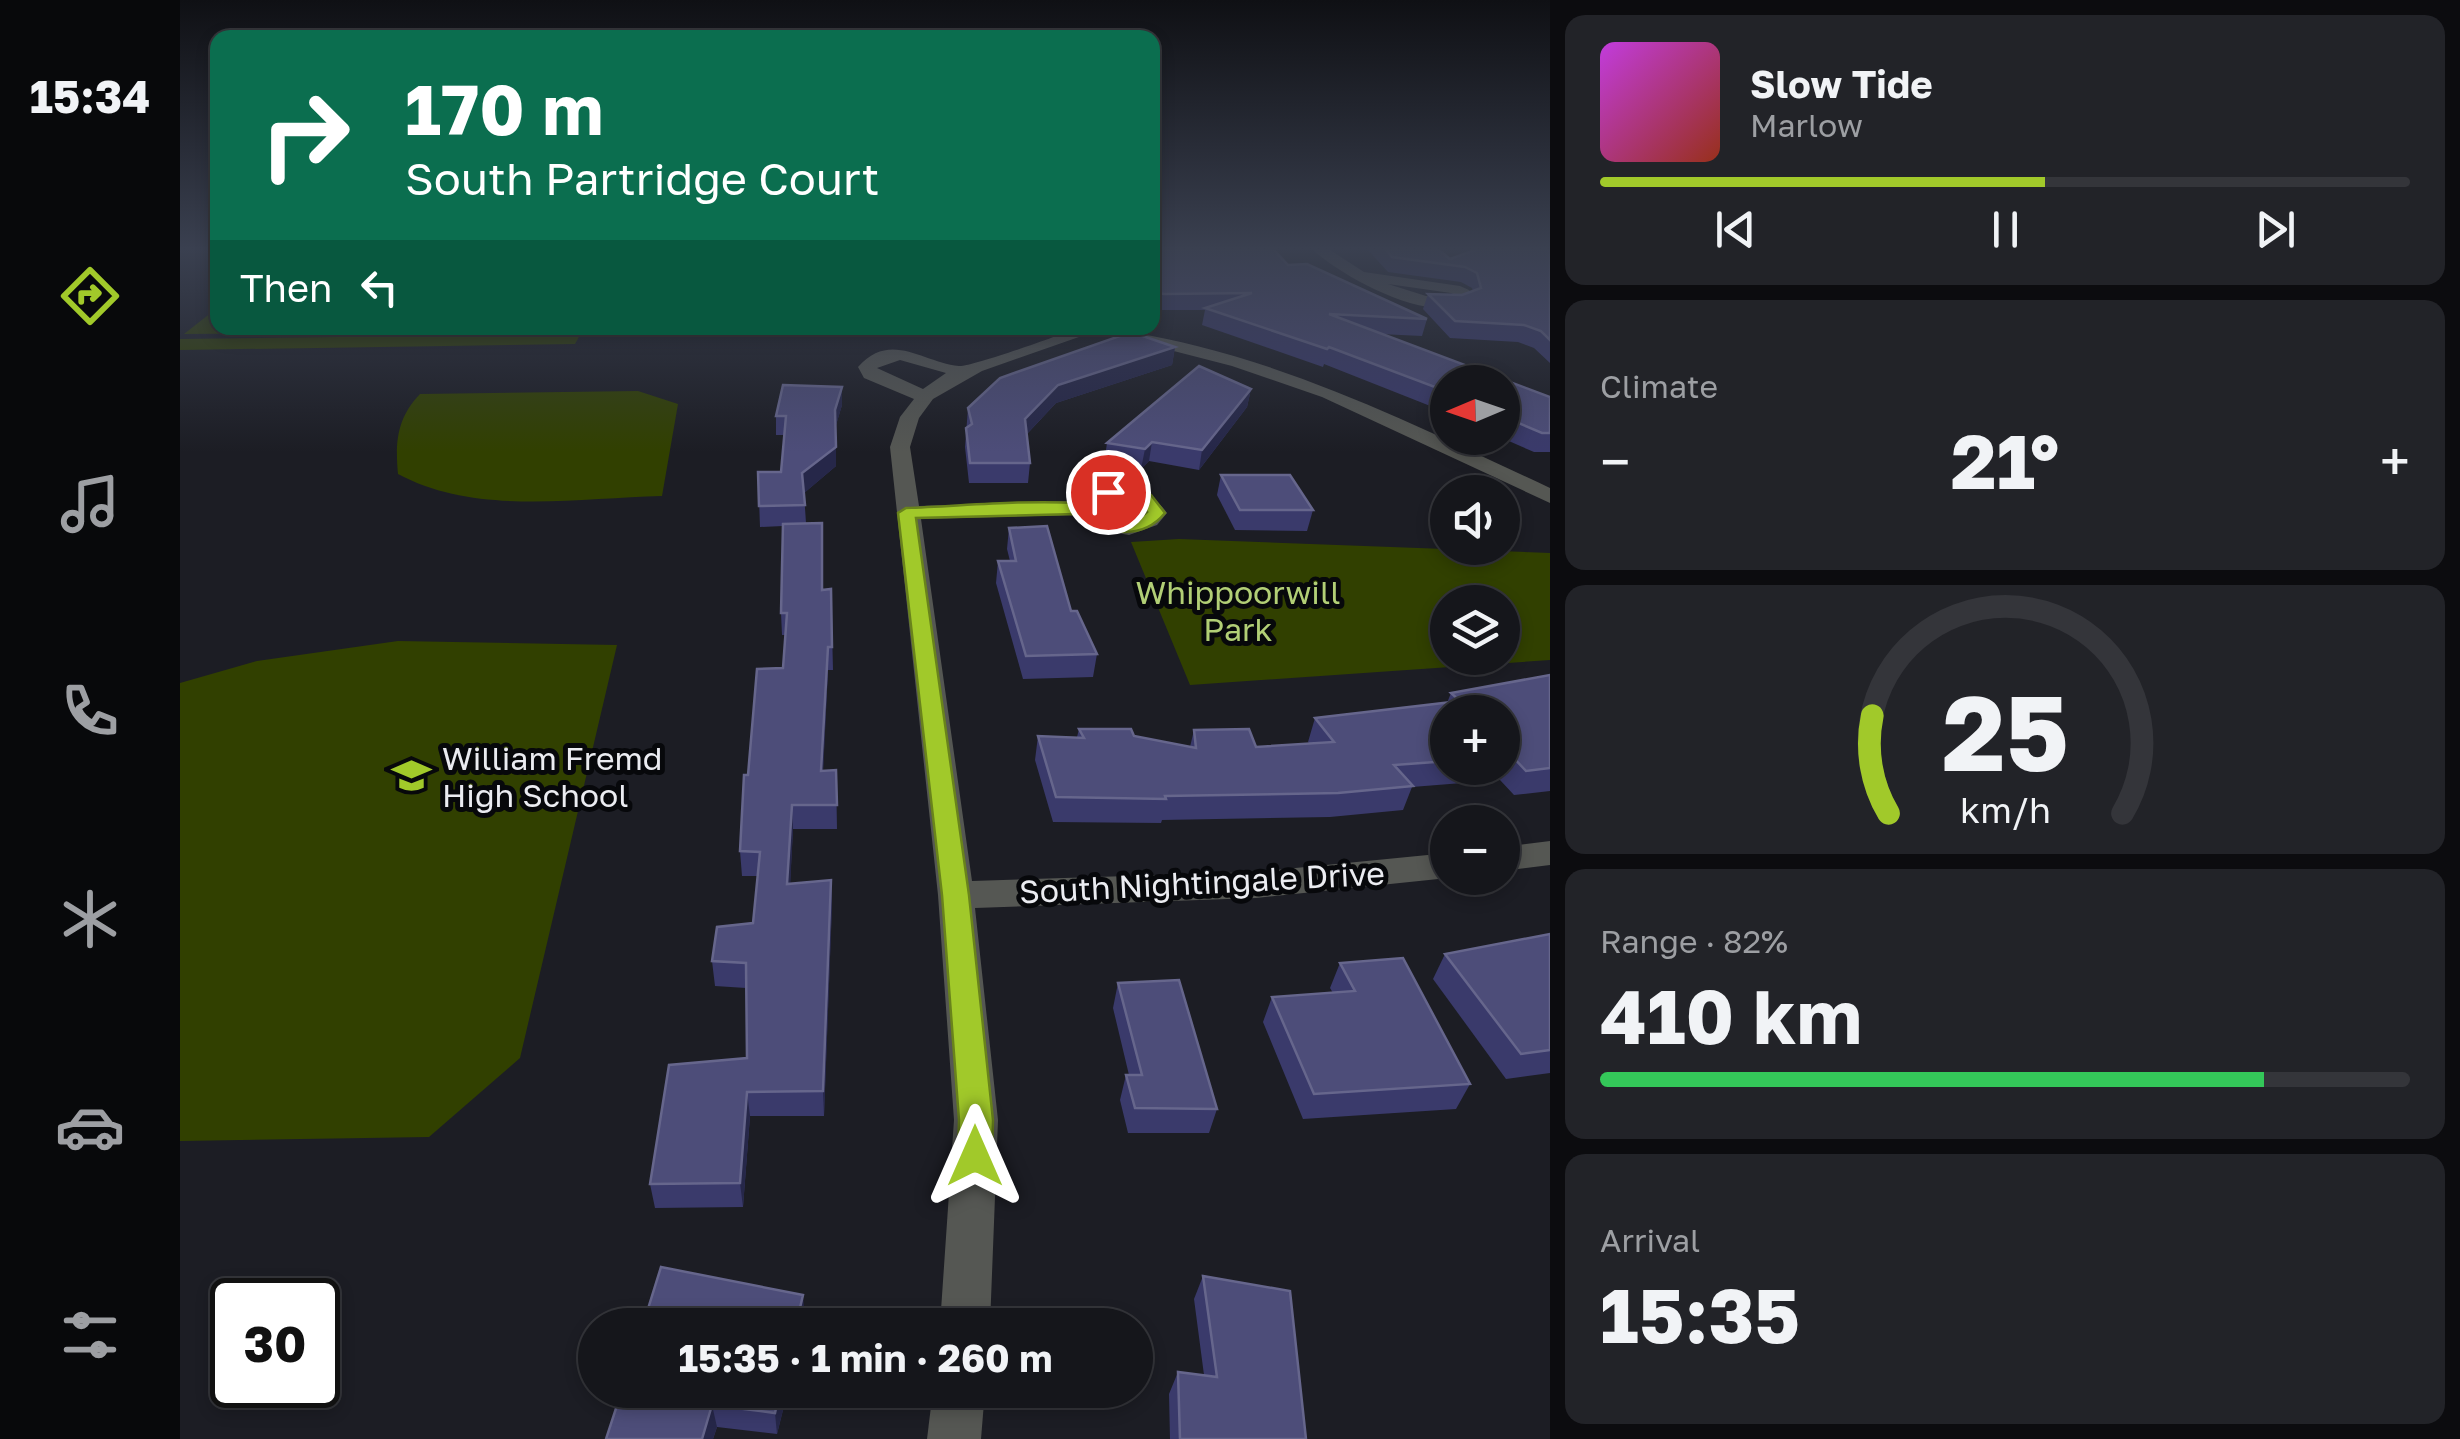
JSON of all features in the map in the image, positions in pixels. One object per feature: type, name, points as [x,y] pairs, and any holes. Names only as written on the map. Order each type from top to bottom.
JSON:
[{"type":"street","points":[[966,1308],[976,1120],[956,895],[900,447],[907,418],[924,396],[961,373],[1070,335]]},
{"type":"street","points":[[1130,335],[1238,362],[1310,386],[1550,496]]},
{"type":"street","points":[[924,396],[870,374],[867,367],[883,358],[918,356],[961,373]]},
{"type":"street","points":[[906,513],[1080,508]]},
{"type":"street","points":[[1520,857],[1550,853]]},
{"type":"street","name":"South Nightingale Drive","points":[[956,895],[1256,886],[1430,867]]},
{"type":"street","points":[[954,1439],[957,1408]]},
{"type":"green space","points":[[205,317],[210,317],[210,334],[184,334]]},
{"type":"green space","points":[[580,335],[575,344],[180,350],[180,339]]},
{"type":"green space","points":[[638,391],[678,404],[662,496],[493,500],[428,487],[398,474],[399,431],[406,412],[420,394]]},
{"type":"green space","name":"Whippoorwill Park","points":[[1179,539],[1430,548],[1430,565],[1520,565],[1520,552],[1550,553],[1550,660],[1520,662],[1520,585],[1430,585],[1430,668],[1190,685],[1131,542]]},
{"type":"green space","points":[[398,641],[617,645],[520,1058],[429,1137],[180,1141],[180,683],[257,661]]},
{"type":"building","points":[[1232,317],[1337,317],[1465,365],[1430,365],[1430,385],[1329,347]]},
{"type":"building","points":[[1451,317],[1550,317],[1550,340],[1541,331],[1524,325],[1455,321]]},
{"type":"building","points":[[1122,335],[1140,335],[1175,347],[1058,385],[1025,419],[1030,463],[970,463],[966,428],[972,424],[968,408],[1000,378]]},
{"type":"building","points":[[1199,366],[1251,389],[1202,450],[1152,442],[1145,449],[1107,443]]},
{"type":"building","points":[[783,385],[842,387],[835,410],[836,447],[802,473],[805,505],[759,506],[758,472],[781,472],[786,416],[776,416]]},
{"type":"building","points":[[1520,386],[1550,397],[1550,433],[1520,424]]},
{"type":"building","points":[[1221,475],[1290,475],[1313,510],[1240,510]]},
{"type":"building","points":[[822,523],[822,590],[831,589],[832,647],[828,647],[821,771],[836,770],[837,805],[792,805],[787,884],[831,880],[823,1091],[747,1092],[740,1183],[650,1184],[669,1065],[747,1058],[746,963],[712,961],[717,927],[753,923],[760,852],[740,851],[744,775],[748,775],[757,669],[783,668],[787,613],[781,613],[783,524]]},
{"type":"building","points":[[1047,526],[1071,611],[1077,611],[1097,654],[1026,656],[998,561],[1016,561],[1009,528]]},
{"type":"building","points":[[1550,675],[1550,768],[1526,771],[1520,765],[1520,695],[1451,693]]},
{"type":"building","points":[[1430,705],[1430,762],[1394,765],[1413,786],[1338,793],[1165,796],[1166,799],[1056,797],[1038,736],[1084,738],[1079,729],[1131,729],[1134,736],[1196,748],[1194,730],[1249,729],[1256,747],[1334,742],[1315,718]]},
{"type":"building","points":[[1550,934],[1550,1050],[1521,1054],[1445,954]]},
{"type":"building","points":[[1403,958],[1470,1084],[1314,1094],[1272,997],[1355,991],[1340,963]]},
{"type":"building","points":[[1179,980],[1217,1109],[1135,1108],[1126,1075],[1142,1075],[1118,983]]},
{"type":"building","points":[[661,1267],[803,1295],[800,1308],[648,1308]]},
{"type":"building","points":[[1203,1276],[1290,1291],[1306,1439],[1180,1439],[1178,1372],[1217,1377]]},
{"type":"building","points":[[616,1408],[711,1408],[702,1439],[606,1439]]},
{"type":"building","points":[[736,1408],[776,1408],[775,1413]]},
{"type":"place","name":"William Fremd High School","points":[[412,776]]},
{"type":"route","points":[[975,1156],[976,1120],[956,895],[906,513],[1080,508],[1100,524],[1126,527],[1145,524],[1156,513],[1145,499],[1108,492]]}]
